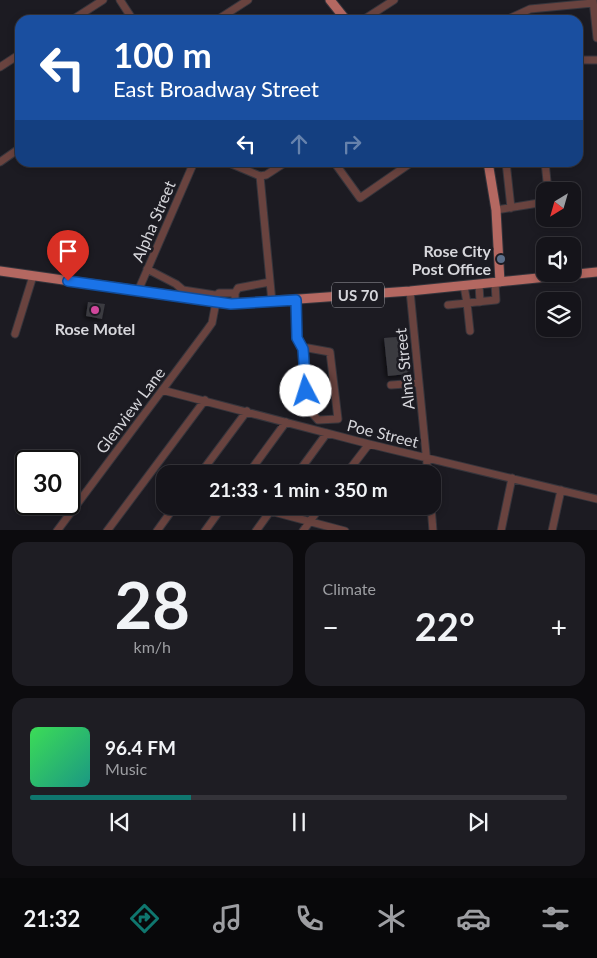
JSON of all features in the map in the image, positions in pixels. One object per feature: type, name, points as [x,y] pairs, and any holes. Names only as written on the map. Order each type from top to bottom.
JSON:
[{"type":"main road","points":[[330,0],[342,15]]},
{"type":"main road","points":[[489,167],[496,210],[497,282]]},
{"type":"main road","name":"US 70","points":[[0,271],[138,292],[181,294],[236,304],[464,286],[597,272]]},
{"type":"street","points":[[80,15],[103,0]]},
{"type":"street","points":[[120,0],[130,15]]},
{"type":"street","points":[[225,15],[248,0]]},
{"type":"street","points":[[371,15],[394,0]]},
{"type":"street","points":[[517,15],[530,9],[593,1],[597,38]]},
{"type":"street","points":[[0,67],[15,57]]},
{"type":"street","points":[[583,60],[597,60]]},
{"type":"street","points":[[0,162],[15,152]]},
{"type":"street","name":"Alpha Street","points":[[138,292],[192,167]]},
{"type":"street","points":[[239,167],[260,176],[266,176],[279,167]]},
{"type":"street","points":[[338,167],[360,198],[405,167]]},
{"type":"street","points":[[507,167],[511,208]]},
{"type":"street","points":[[546,167],[547,182]]},
{"type":"street","points":[[260,176],[272,302]]},
{"type":"street","points":[[496,210],[536,204]]},
{"type":"street","points":[[147,269],[176,284],[181,294]]},
{"type":"street","points":[[15,334],[33,276]]},
{"type":"street","points":[[236,304],[235,293],[238,288],[270,282]]},
{"type":"street","points":[[448,305],[496,300],[497,282]]},
{"type":"street","points":[[479,284],[480,302]]},
{"type":"street","points":[[464,286],[470,331]]},
{"type":"street","name":"Alma Street","points":[[410,290],[427,465]]},
{"type":"street","points":[[214,300],[235,293]]},
{"type":"street","name":"Glenview Lane","points":[[57,530],[208,330],[212,323],[214,300]]},
{"type":"street","points":[[296,300],[297,338],[303,349],[310,411],[318,420],[338,419],[330,352],[303,349]]},
{"type":"street","points":[[391,385],[420,383]]},
{"type":"street","name":"Poe Street","points":[[162,390],[369,444],[597,499]]},
{"type":"street","points":[[107,530],[205,400]]},
{"type":"street","points":[[207,465],[247,411]]},
{"type":"street","points":[[255,465],[286,422]]},
{"type":"street","points":[[304,465],[327,433]]},
{"type":"street","points":[[353,465],[369,444]]},
{"type":"street","points":[[500,530],[512,478]]},
{"type":"street","points":[[552,530],[561,490]]},
{"type":"street","points":[[157,530],[168,515]]},
{"type":"street","points":[[205,530],[216,515]]},
{"type":"street","points":[[256,530],[267,515]]},
{"type":"street","points":[[293,515],[345,530]]},
{"type":"street","points":[[303,530],[314,515]]},
{"type":"street","points":[[432,515],[433,530]]},
{"type":"building","name":"Rose Motel","points":[[88,302],[105,304],[102,319],[86,316]]},
{"type":"building","points":[[408,336],[411,371],[407,372],[408,374],[388,376],[384,338]]},
{"type":"place","name":"Rose City Post Office","points":[[501,259]]},
{"type":"place","name":"Rose Motel","points":[[95,310]]},
{"type":"route","points":[[68,281],[231,304],[296,300],[297,338],[303,349],[306,391]]}]
